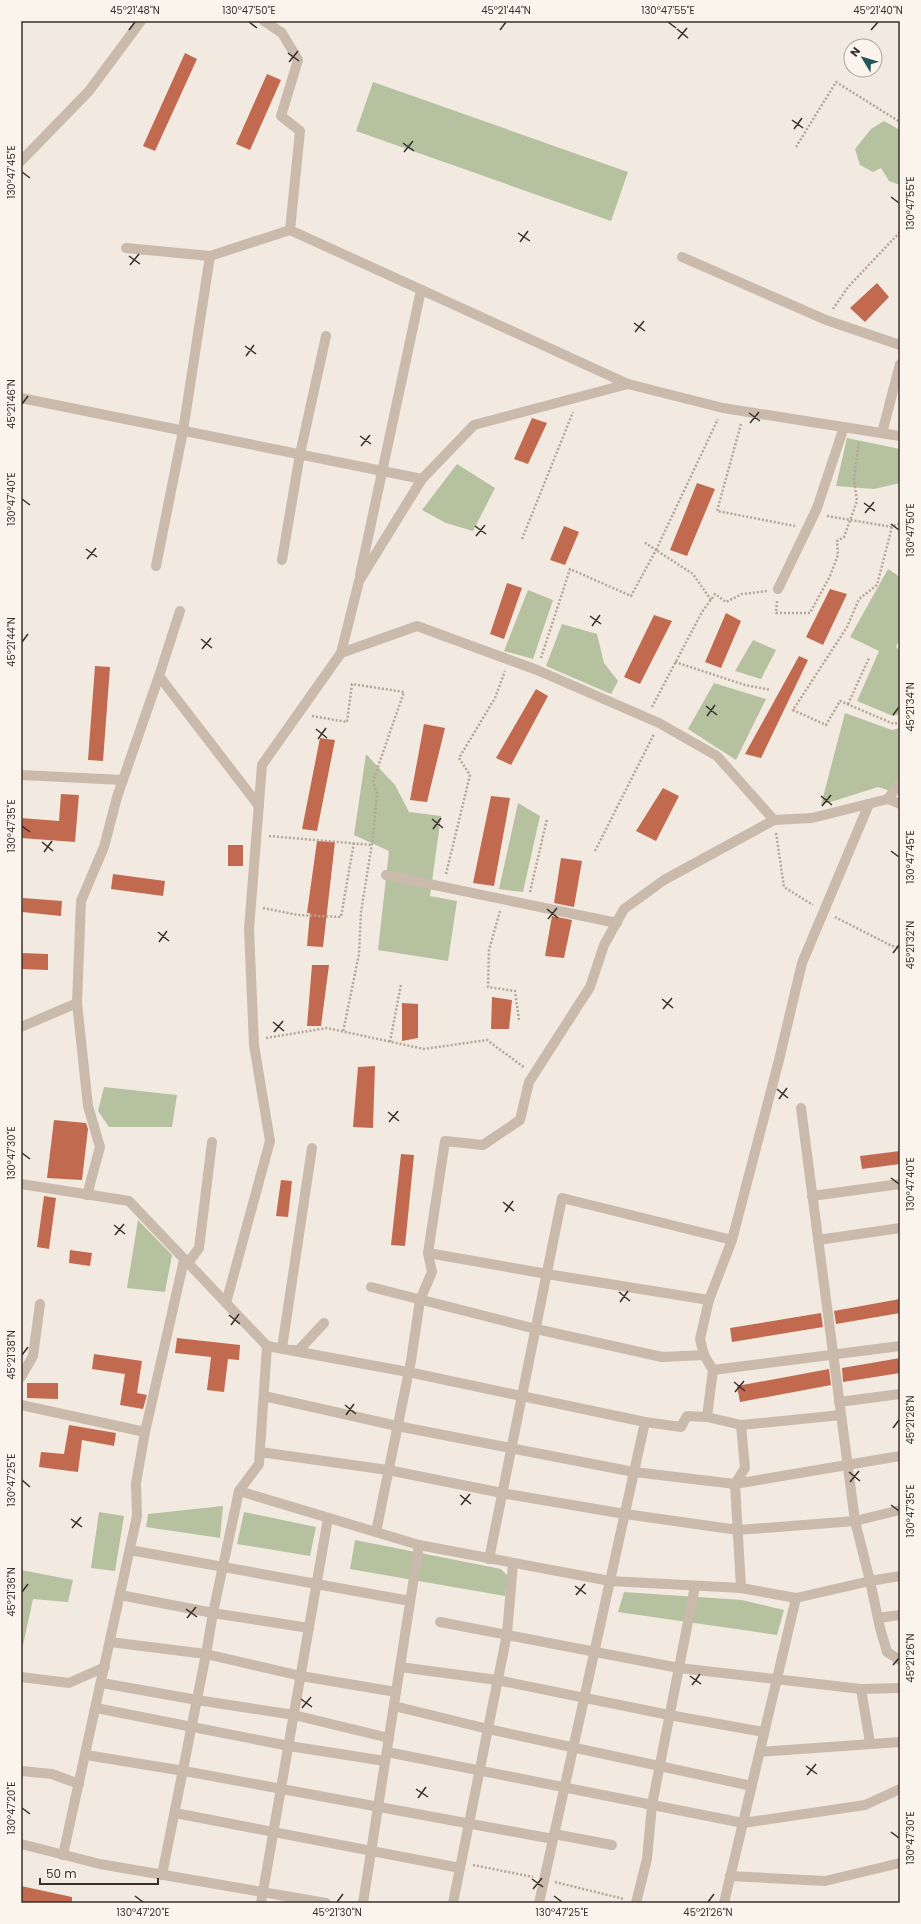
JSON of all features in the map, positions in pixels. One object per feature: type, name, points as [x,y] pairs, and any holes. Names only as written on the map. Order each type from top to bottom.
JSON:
[{"type":"street","points":[[21,161],[89,90],[140,21]]},
{"type":"street","points":[[264,21],[282,33],[298,60],[281,116],[300,130],[290,230]]},
{"type":"street","points":[[126,248],[210,256],[290,230],[628,384],[723,408],[900,436]]},
{"type":"street","points":[[156,566],[183,430],[210,256]]},
{"type":"street","points":[[682,257],[826,320],[900,345]]},
{"type":"street","points":[[226,1303],[270,1141],[254,1040],[249,929],[262,765],[341,653],[359,580],[381,471],[421,290]]},
{"type":"street","points":[[282,560],[300,454],[326,336]]},
{"type":"street","points":[[882,433],[900,364]]},
{"type":"street","points":[[359,580],[422,479],[474,425],[628,384]]},
{"type":"street","points":[[21,398],[422,479]]},
{"type":"street","points":[[778,589],[814,514],[844,427]]},
{"type":"street","points":[[88,1195],[100,1147],[88,1106],[77,1003],[81,901],[104,847],[123,780],[180,611]]},
{"type":"street","points":[[341,653],[417,626],[537,670],[659,723],[717,756],[774,820]]},
{"type":"street","points":[[159,676],[259,806]]},
{"type":"street","points":[[21,775],[123,780]]},
{"type":"street","points":[[888,799],[900,782]]},
{"type":"street","points":[[376,1532],[408,1372],[420,1300],[432,1272],[428,1253],[445,1141],[483,1145],[520,1120],[530,1082],[590,987],[604,945],[624,909],[664,880],[774,820],[812,818],[888,799],[900,804]]},
{"type":"street","points":[[708,1417],[713,1370],[704,1355],[700,1339],[709,1300],[732,1240],[779,1060],[802,963],[869,804]]},
{"type":"street","points":[[386,875],[617,923]]},
{"type":"street","points":[[21,1027],[77,1003]]},
{"type":"street","points":[[801,1108],[855,1520],[887,1652],[900,1660]]},
{"type":"street","points":[[63,1855],[102,1683],[137,1516],[136,1483],[145,1432],[186,1261],[199,1248],[212,1142]]},
{"type":"street","points":[[282,1348],[312,1148]]},
{"type":"street","points":[[21,1184],[128,1201],[267,1346],[408,1372],[645,1422],[681,1427],[687,1416],[708,1417],[741,1425],[841,1415]]},
{"type":"street","points":[[812,1196],[900,1184]]},
{"type":"street","points":[[489,1559],[562,1198],[732,1240]]},
{"type":"street","points":[[818,1240],[900,1228]]},
{"type":"street","points":[[428,1253],[709,1300]]},
{"type":"street","points":[[370,1287],[536,1329],[662,1357],[704,1355]]},
{"type":"street","points":[[21,1377],[33,1356],[40,1304]]},
{"type":"street","points":[[267,1346],[298,1351],[324,1323]]},
{"type":"street","points":[[162,1875],[184,1771],[222,1567],[239,1490],[259,1464],[267,1346]]},
{"type":"street","points":[[713,1370],[900,1346]]},
{"type":"street","points":[[839,1402],[900,1394]]},
{"type":"street","points":[[264,1396],[397,1426],[512,1447],[634,1472],[735,1484],[900,1456]]},
{"type":"street","points":[[21,1405],[145,1432]]},
{"type":"street","points":[[539,1903],[645,1422]]},
{"type":"street","points":[[741,1425],[745,1468],[735,1484],[741,1588]]},
{"type":"street","points":[[260,1452],[388,1470],[502,1493],[624,1514],[738,1530],[855,1520],[900,1510]]},
{"type":"street","points":[[239,1490],[419,1545],[610,1581],[741,1588],[796,1598],[870,1581],[900,1576]]},
{"type":"street","points":[[261,1903],[328,1518]]},
{"type":"street","points":[[363,1903],[419,1545]]},
{"type":"street","points":[[130,1550],[410,1601]]},
{"type":"street","points":[[453,1903],[507,1634],[513,1563]]},
{"type":"street","points":[[636,1903],[647,1859],[652,1805],[695,1586]]},
{"type":"street","points":[[120,1595],[213,1613],[309,1628]]},
{"type":"street","points":[[724,1903],[796,1598]]},
{"type":"street","points":[[878,1618],[900,1615]]},
{"type":"street","points":[[440,1622],[679,1668],[861,1689],[900,1688]]},
{"type":"street","points":[[110,1642],[206,1654],[301,1676],[396,1692]]},
{"type":"street","points":[[21,1677],[69,1683],[105,1667]]},
{"type":"street","points":[[400,1667],[497,1680],[670,1715],[764,1732]]},
{"type":"street","points":[[102,1683],[294,1715],[389,1738]]},
{"type":"street","points":[[861,1689],[870,1743]]},
{"type":"street","points":[[394,1706],[488,1729],[752,1786]]},
{"type":"street","points":[[96,1708],[289,1746],[386,1756],[479,1771],[743,1823],[865,1805],[900,1789]]},
{"type":"street","points":[[760,1752],[900,1742]]},
{"type":"street","points":[[86,1755],[378,1806],[468,1825],[612,1845]]},
{"type":"street","points":[[21,1771],[52,1774],[79,1784]]},
{"type":"street","points":[[175,1813],[460,1868]]},
{"type":"street","points":[[21,1844],[100,1864],[326,1903]]},
{"type":"street","points":[[730,1876],[825,1881],[900,1863]]},
{"type":"path","points":[[796,147],[836,82],[900,122]]},
{"type":"path","points":[[826,320],[848,287],[900,232]]},
{"type":"path","points":[[522,539],[578,398]]},
{"type":"path","points":[[537,670],[570,569],[631,596],[656,550],[723,408]]},
{"type":"path","points":[[744,412],[717,511],[807,529]]},
{"type":"path","points":[[814,514],[892,528],[900,523]]},
{"type":"path","points":[[892,528],[877,585],[859,599],[847,627],[794,710],[826,725],[840,701],[894,724],[900,722]]},
{"type":"path","points":[[644,542],[694,574],[711,600]]},
{"type":"path","points":[[848,704],[869,658]]},
{"type":"path","points":[[443,887],[470,775],[459,758],[495,698],[510,660]]},
{"type":"path","points":[[675,662],[745,685],[771,690]]},
{"type":"path","points":[[299,713],[348,722],[352,684],[404,692],[373,781],[377,794],[372,845],[360,912],[359,954],[343,1032]]},
{"type":"path","points":[[595,851],[659,723]]},
{"type":"path","points":[[527,904],[547,819]]},
{"type":"path","points":[[257,835],[354,842],[372,845]]},
{"type":"path","points":[[251,905],[298,915],[341,917],[354,842]]},
{"type":"path","points":[[504,899],[489,950],[488,988],[514,991],[519,1020]]},
{"type":"path","points":[[390,1042],[402,984]]},
{"type":"path","points":[[254,1040],[328,1028],[424,1049],[487,1040],[534,1074]]},
{"type":"green space","points":[[373,82],[628,172],[611,221],[356,131]]},
{"type":"green space","points":[[884,121],[900,130],[900,185],[889,181],[881,168],[873,172],[860,165],[855,149],[871,129]]},
{"type":"green space","points":[[847,438],[900,449],[900,483],[874,489],[836,486]]},
{"type":"green space","points":[[457,464],[495,488],[473,531],[446,523],[422,510]]},
{"type":"green space","points":[[888,569],[900,577],[900,638],[896,647],[900,651],[900,714],[893,716],[857,701],[879,651],[850,637]]},
{"type":"green space","points":[[528,590],[553,600],[533,659],[504,651]]},
{"type":"green space","points":[[562,624],[597,634],[604,663],[618,681],[611,694],[546,666]]},
{"type":"green space","points":[[753,640],[776,650],[761,679],[735,671]]},
{"type":"green space","points":[[714,683],[766,699],[736,760],[688,729]]},
{"type":"green space","points":[[845,713],[892,730],[900,728],[900,794],[878,787],[821,805]]},
{"type":"green space","points":[[366,754],[395,785],[409,812],[441,816],[430,896],[457,901],[448,961],[378,950],[389,851],[354,835]]},
{"type":"green space","points":[[518,803],[540,816],[523,892],[499,889]]},
{"type":"green space","points":[[104,1087],[177,1095],[172,1127],[109,1127],[98,1111]]},
{"type":"green space","points":[[138,1220],[172,1255],[165,1292],[127,1288]]},
{"type":"green space","points":[[223,1506],[220,1538],[146,1527],[148,1514]]},
{"type":"green space","points":[[99,1512],[124,1516],[115,1571],[91,1568]]},
{"type":"green space","points":[[244,1512],[316,1527],[310,1556],[237,1544]]},
{"type":"green space","points":[[355,1540],[501,1569],[508,1576],[505,1596],[350,1569]]},
{"type":"green space","points":[[21,1570],[73,1580],[68,1602],[33,1599],[23,1645],[21,1646]]},
{"type":"green space","points":[[624,1592],[742,1600],[784,1610],[777,1635],[618,1612]]},
{"type":"building","points":[[185,53],[197,59],[155,151],[143,146]]},
{"type":"building","points":[[267,74],[281,80],[250,150],[236,144]]},
{"type":"building","points":[[877,283],[889,297],[865,322],[850,308]]},
{"type":"building","points":[[532,418],[547,423],[528,464],[514,459]]},
{"type":"building","points":[[697,483],[715,489],[687,556],[670,550]]},
{"type":"building","points":[[564,526],[579,532],[565,565],[550,560]]},
{"type":"building","points":[[507,583],[522,588],[504,639],[490,634]]},
{"type":"building","points":[[830,589],[847,594],[823,645],[806,637]]},
{"type":"building","points":[[726,613],[741,621],[721,668],[705,662]]},
{"type":"building","points":[[654,615],[672,621],[640,684],[624,677]]},
{"type":"building","points":[[799,656],[808,660],[761,758],[745,754]]},
{"type":"building","points":[[95,666],[110,667],[103,761],[88,760]]},
{"type":"building","points":[[536,689],[548,696],[511,765],[496,758]]},
{"type":"building","points":[[424,724],[445,728],[427,802],[410,800]]},
{"type":"building","points":[[320,738],[335,740],[317,831],[302,829]]},
{"type":"building","points":[[663,788],[679,796],[656,841],[636,831]]},
{"type":"building","points":[[61,794],[79,795],[75,842],[21,838],[21,818],[59,821]]},
{"type":"building","points":[[491,796],[510,798],[494,886],[473,883]]},
{"type":"building","points":[[317,841],[335,842],[323,947],[307,946],[310,913],[307,913]]},
{"type":"building","points":[[228,845],[243,845],[243,866],[228,866]]},
{"type":"building","points":[[561,858],[582,861],[574,907],[554,903]]},
{"type":"building","points":[[113,874],[165,881],[163,896],[111,889]]},
{"type":"building","points":[[23,898],[62,901],[61,916],[22,912]]},
{"type":"building","points":[[552,916],[572,920],[564,958],[545,956]]},
{"type":"building","points":[[21,953],[48,954],[48,970],[21,969]]},
{"type":"building","points":[[312,965],[329,965],[321,1026],[307,1026]]},
{"type":"building","points":[[492,997],[512,1000],[509,1029],[491,1029]]},
{"type":"building","points":[[402,1003],[418,1004],[418,1038],[402,1041]]},
{"type":"building","points":[[375,1066],[373,1128],[353,1127],[358,1067]]},
{"type":"building","points":[[54,1120],[86,1123],[88,1129],[82,1180],[47,1178]]},
{"type":"building","points":[[900,1151],[900,1164],[862,1169],[860,1156]]},
{"type":"building","points":[[401,1154],[414,1155],[405,1246],[391,1245]]},
{"type":"building","points":[[281,1180],[292,1181],[288,1217],[276,1216]]},
{"type":"building","points":[[44,1196],[56,1198],[49,1249],[37,1247]]},
{"type":"building","points":[[70,1250],[92,1253],[90,1266],[69,1263]]},
{"type":"building","points":[[900,1299],[900,1313],[836,1324],[834,1311]]},
{"type":"building","points":[[821,1313],[823,1327],[732,1342],[730,1328]]},
{"type":"building","points":[[177,1338],[240,1345],[239,1360],[228,1359],[224,1392],[207,1390],[211,1357],[175,1353]]},
{"type":"building","points":[[94,1354],[142,1361],[137,1393],[147,1395],[143,1409],[120,1405],[125,1374],[92,1369]]},
{"type":"building","points":[[900,1358],[900,1373],[843,1382],[842,1368]]},
{"type":"building","points":[[829,1369],[831,1385],[740,1402],[737,1386]]},
{"type":"building","points":[[27,1383],[58,1383],[58,1399],[27,1398]]},
{"type":"building","points":[[69,1425],[116,1433],[114,1446],[82,1440],[78,1472],[39,1467],[41,1452],[64,1454]]},
{"type":"building","points":[[21,1886],[72,1897],[72,1903],[21,1903]]}]
